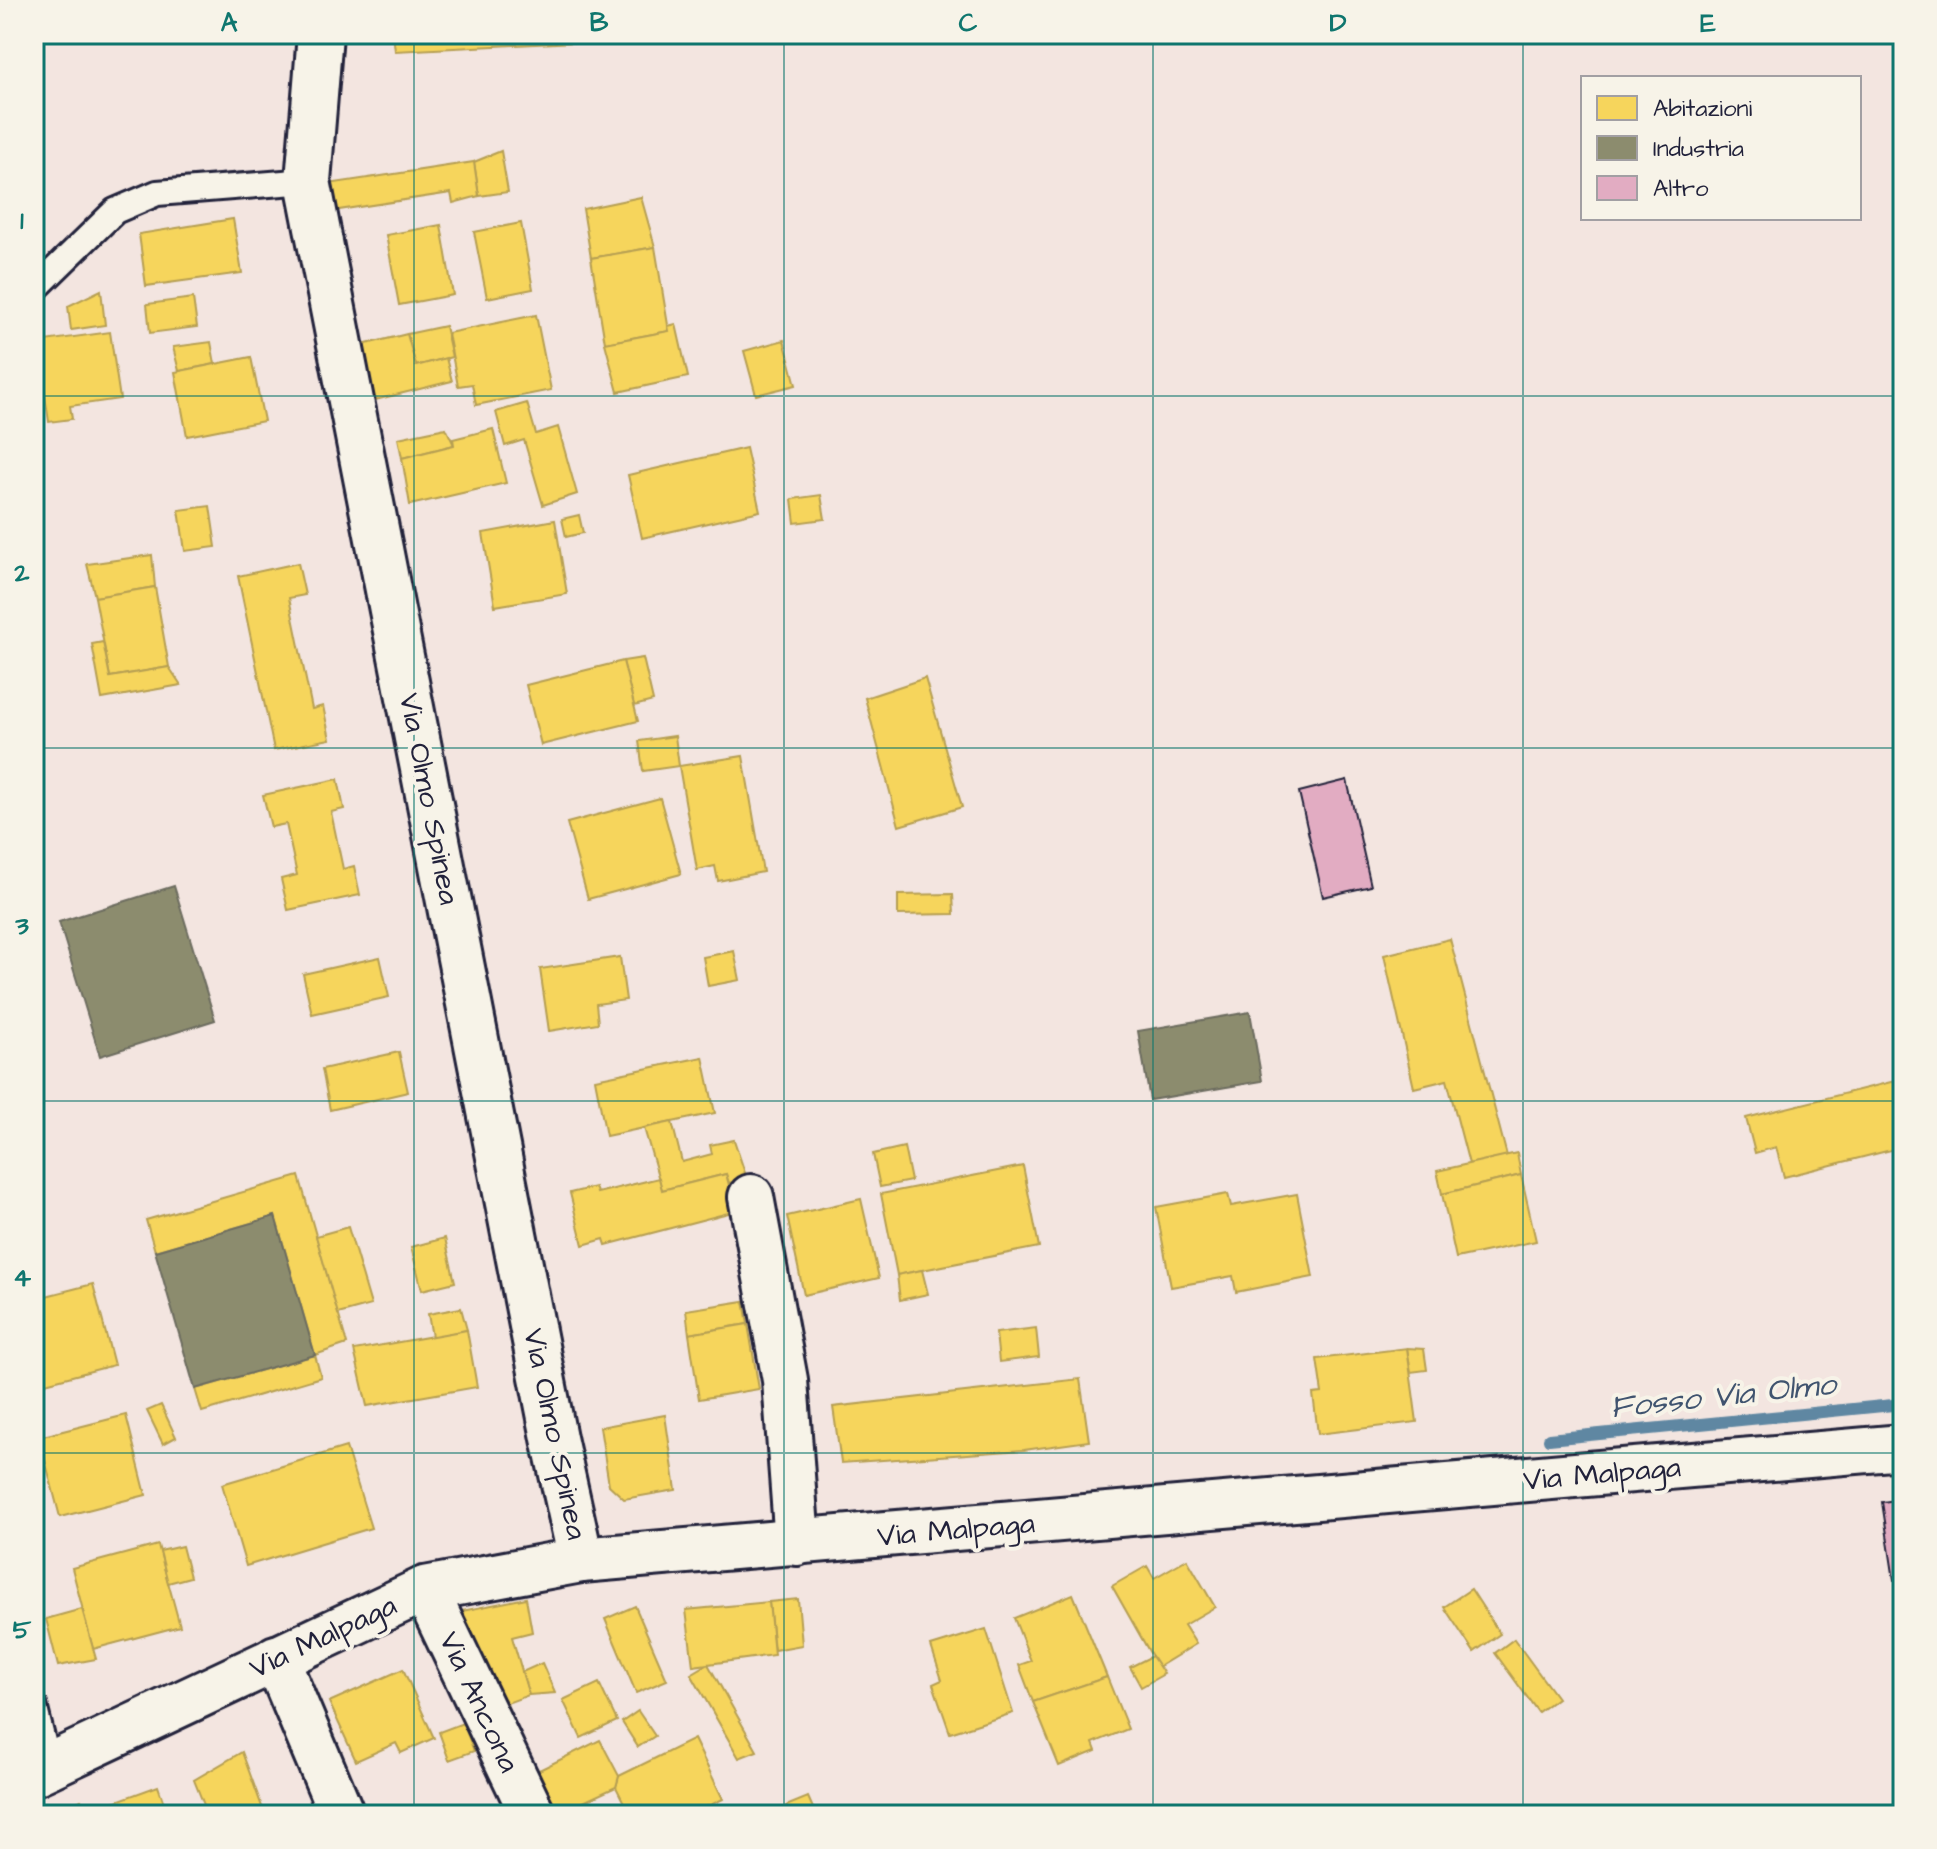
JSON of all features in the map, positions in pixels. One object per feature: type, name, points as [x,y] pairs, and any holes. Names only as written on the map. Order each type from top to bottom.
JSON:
[{"type":"street","name":"Via Olmo Spinea","points":[[320,34],[308,181],[554,1438],[581,1560]]},
{"type":"street","points":[[751,1197],[785,1380],[797,1543]]},
{"type":"street","name":"Via Malpaga","points":[[42,1770],[425,1589],[581,1560],[1903,1447]]},
{"type":"street","name":"Via Ancona","points":[[425,1589],[533,1815]]},
{"type":"street","points":[[276,1658],[342,1815]]},
{"type":"lane","points":[[34,290],[115,211],[157,193],[308,181]]},
{"type":"lane","name":"Via Malpaga","points":[[34,1705],[42,1770]]},
{"type":"building: Abitazioni","points":[[393,34],[575,34],[576,42],[395,51]]},
{"type":"building: Abitazioni","points":[[501,151],[508,192],[479,196],[474,162]]},
{"type":"building: Abitazioni","points":[[474,162],[479,196],[453,203],[451,193],[332,211],[328,184]]},
{"type":"building: Abitazioni","points":[[641,197],[655,247],[591,258],[583,209]]},
{"type":"building: Abitazioni","points":[[233,219],[242,273],[146,286],[139,234]]},
{"type":"building: Abitazioni","points":[[521,223],[533,289],[487,298],[474,232]]},
{"type":"building: Abitazioni","points":[[441,225],[453,295],[399,305],[386,235]]},
{"type":"building: Abitazioni","points":[[655,247],[669,331],[605,343],[591,258]]},
{"type":"building: Abitazioni","points":[[101,290],[105,325],[71,330],[68,306]]},
{"type":"building: Abitazioni","points":[[193,298],[197,327],[150,333],[147,304]]},
{"type":"building: Abitazioni","points":[[536,315],[551,390],[476,405],[472,384],[458,386],[448,333]]},
{"type":"building: Abitazioni","points":[[676,324],[688,377],[618,392],[605,343],[669,331],[668,326]]},
{"type":"building: Abitazioni","points":[[445,326],[452,357],[416,366],[407,334]]},
{"type":"building: Abitazioni","points":[[110,332],[120,399],[70,406],[72,419],[49,422],[37,342]]},
{"type":"building: Abitazioni","points":[[407,334],[416,366],[446,358],[452,381],[375,400],[362,345]]},
{"type":"building: Abitazioni","points":[[784,340],[796,385],[756,395],[744,351]]},
{"type":"building: Abitazioni","points":[[211,342],[215,364],[179,371],[173,347]]},
{"type":"building: Abitazioni","points":[[251,357],[264,421],[187,436],[175,372]]},
{"type":"building: Abitazioni","points":[[527,403],[536,434],[558,427],[577,494],[543,505],[524,440],[505,446],[496,412]]},
{"type":"building: Abitazioni","points":[[446,428],[454,445],[402,458],[398,438]]},
{"type":"building: Abitazioni","points":[[493,429],[506,483],[410,505],[402,458],[454,445],[453,439]]},
{"type":"building: Abitazioni","points":[[746,448],[760,511],[642,538],[628,475]]},
{"type":"building: Abitazioni","points":[[821,495],[825,519],[795,523],[792,499]]},
{"type":"building: Abitazioni","points":[[210,506],[216,547],[185,551],[179,510]]},
{"type":"building: Abitazioni","points":[[579,515],[583,533],[566,537],[562,519]]},
{"type":"building: Abitazioni","points":[[555,520],[567,594],[495,606],[483,533]]},
{"type":"building: Abitazioni","points":[[152,555],[155,587],[95,597],[87,564]]},
{"type":"building: Abitazioni","points":[[298,563],[305,595],[289,598],[312,709],[323,706],[330,739],[274,750],[238,576]]},
{"type":"building: Abitazioni","points":[[155,587],[169,667],[110,677],[95,597]]},
{"type":"building: Abitazioni","points":[[103,642],[110,677],[169,667],[181,685],[102,699],[92,644]]},
{"type":"building: Abitazioni","points":[[643,658],[653,701],[634,706],[623,661]]},
{"type":"building: Abitazioni","points":[[623,661],[638,721],[541,745],[526,685]]},
{"type":"building: Abitazioni","points":[[925,678],[962,807],[899,826],[865,698]]},
{"type":"building: Abitazioni","points":[[675,736],[679,766],[643,771],[639,741]]},
{"type":"building: Abitazioni","points":[[743,756],[763,872],[718,881],[715,866],[697,870],[679,766]]},
{"type":"building: Abitazioni","points":[[338,779],[344,809],[331,812],[343,869],[354,866],[360,895],[288,910],[281,879],[297,875],[286,824],[271,827],[263,795]]},
{"type":"building: Abitazioni","points":[[660,798],[681,874],[588,899],[567,823]]},
{"type":"building: Abitazioni","points":[[953,894],[954,914],[898,915],[898,895]]},
{"type":"building: Abitazioni","points":[[1450,939],[1507,1156],[1469,1164],[1447,1080],[1414,1088],[1384,955]]},
{"type":"building: Abitazioni","points":[[734,951],[740,980],[708,986],[703,957]]},
{"type":"building: Abitazioni","points":[[380,957],[389,997],[312,1014],[303,974]]},
{"type":"building: Abitazioni","points":[[620,957],[626,1000],[596,1004],[598,1023],[549,1031],[540,969]]},
{"type":"building: Abitazioni","points":[[399,1052],[408,1092],[330,1110],[322,1069]]},
{"type":"building: Abitazioni","points":[[703,1057],[715,1113],[606,1136],[595,1079]]},
{"type":"building: Abitazioni","points":[[1903,1079],[1903,1147],[1784,1177],[1776,1147],[1755,1153],[1746,1118]]},
{"type":"building: Abitazioni","points":[[672,1122],[682,1162],[712,1154],[710,1145],[734,1140],[747,1179],[729,1183],[726,1174],[662,1190],[644,1128]]},
{"type":"building: Abitazioni","points":[[904,1147],[911,1181],[880,1187],[873,1154]]},
{"type":"building: Abitazioni","points":[[1517,1153],[1521,1175],[1442,1194],[1437,1171]]},
{"type":"building: Abitazioni","points":[[1023,1166],[1039,1247],[897,1275],[881,1194]]},
{"type":"building: Abitazioni","points":[[726,1174],[736,1211],[606,1245],[604,1239],[583,1245],[570,1193],[595,1187],[597,1193],[659,1178],[662,1190]]},
{"type":"building: Abitazioni","points":[[1521,1175],[1536,1241],[1456,1258],[1442,1194]]},
{"type":"building: Abitazioni","points":[[299,1176],[347,1344],[315,1355],[275,1216],[155,1251],[146,1220]]},
{"type":"building: Abitazioni","points":[[1228,1194],[1231,1206],[1297,1194],[1313,1277],[1236,1292],[1233,1276],[1171,1287],[1156,1207]]},
{"type":"building: Abitazioni","points":[[861,1199],[879,1278],[804,1295],[787,1216]]},
{"type":"building: Abitazioni","points":[[348,1227],[371,1305],[338,1314],[316,1236]]},
{"type":"building: Abitazioni","points":[[445,1238],[455,1282],[422,1290],[411,1247]]},
{"type":"building: Abitazioni","points":[[922,1270],[928,1294],[900,1300],[897,1275]]},
{"type":"building: Abitazioni","points":[[93,1284],[114,1365],[34,1386],[34,1299]]},
{"type":"building: Abitazioni","points":[[744,1301],[748,1324],[689,1334],[686,1310]]},
{"type":"building: Abitazioni","points":[[461,1308],[467,1330],[432,1337],[428,1314]]},
{"type":"building: Abitazioni","points":[[748,1324],[759,1389],[699,1399],[689,1334]]},
{"type":"building: Abitazioni","points":[[1036,1328],[1039,1357],[999,1362],[996,1333]]},
{"type":"building: Abitazioni","points":[[467,1330],[477,1387],[367,1406],[354,1350]]},
{"type":"building: Abitazioni","points":[[1407,1348],[1424,1349],[1427,1370],[1411,1372]]},
{"type":"building: Abitazioni","points":[[1407,1348],[1417,1422],[1318,1434],[1313,1394],[1322,1393],[1317,1359]]},
{"type":"building: Abitazioni","points":[[315,1355],[321,1377],[202,1412],[195,1389]]},
{"type":"building: Abitazioni","points":[[1080,1379],[1089,1441],[1024,1450],[841,1463],[833,1407]]},
{"type":"building: Abitazioni","points":[[161,1405],[176,1437],[163,1444],[147,1411]]},
{"type":"building: Abitazioni","points":[[126,1415],[146,1495],[60,1517],[39,1437]]},
{"type":"building: Abitazioni","points":[[665,1415],[676,1490],[624,1499],[609,1485],[600,1427]]},
{"type":"building: Abitazioni","points":[[346,1447],[371,1528],[246,1566],[222,1484]]},
{"type":"building: Abitazioni","points":[[158,1545],[180,1626],[93,1649],[72,1568]]},
{"type":"building: Abitazioni","points":[[182,1546],[190,1577],[168,1583],[160,1551]]},
{"type":"building: Abitazioni","points":[[1187,1559],[1215,1607],[1184,1625],[1196,1644],[1158,1667],[1112,1586],[1147,1566],[1154,1578]]},
{"type":"building: Abitazioni","points":[[1471,1589],[1500,1634],[1474,1652],[1444,1607]]},
{"type":"building: Abitazioni","points":[[1073,1594],[1107,1677],[1033,1702],[1019,1665],[1031,1661],[1014,1618]]},
{"type":"building: Abitazioni","points":[[526,1598],[532,1632],[512,1637],[529,1695],[488,1710],[457,1612]]},
{"type":"building: Abitazioni","points":[[798,1599],[802,1645],[774,1650],[769,1602]]},
{"type":"building: Abitazioni","points":[[769,1602],[774,1655],[693,1666],[686,1610]]},
{"type":"building: Abitazioni","points":[[635,1606],[667,1680],[636,1693],[605,1619]]},
{"type":"building: Abitazioni","points":[[82,1609],[96,1659],[58,1666],[46,1619]]},
{"type":"building: Abitazioni","points":[[986,1629],[1013,1713],[950,1733],[933,1684],[942,1680],[931,1646]]},
{"type":"building: Abitazioni","points":[[1514,1639],[1557,1698],[1538,1712],[1495,1653]]},
{"type":"building: Abitazioni","points":[[1152,1656],[1164,1674],[1141,1687],[1130,1667]]},
{"type":"building: Abitazioni","points":[[542,1663],[555,1693],[529,1695],[522,1672]]},
{"type":"building: Abitazioni","points":[[708,1664],[757,1751],[739,1758],[691,1674]]},
{"type":"building: Abitazioni","points":[[403,1669],[434,1738],[401,1753],[396,1743],[356,1761],[329,1702]]},
{"type":"building: Abitazioni","points":[[1107,1677],[1128,1729],[1093,1743],[1096,1751],[1059,1766],[1033,1702]]},
{"type":"building: Abitazioni","points":[[599,1683],[617,1721],[581,1738],[563,1700]]},
{"type":"building: Abitazioni","points":[[638,1711],[655,1736],[638,1747],[622,1722]]},
{"type":"building: Abitazioni","points":[[463,1723],[474,1751],[449,1760],[439,1732]]},
{"type":"building: Abitazioni","points":[[694,1739],[723,1799],[690,1815],[630,1815],[616,1787],[619,1776]]},
{"type":"building: Abitazioni","points":[[600,1740],[619,1776],[616,1787],[555,1815],[535,1772]]},
{"type":"building: Abitazioni","points":[[242,1752],[265,1815],[208,1815],[194,1780]]},
{"type":"building: Abitazioni","points":[[158,1786],[168,1815],[103,1815],[100,1807]]},
{"type":"building: Abitazioni","points":[[808,1797],[816,1815],[790,1815],[786,1806]]},
{"type":"building: Abitazioni","points":[[81,1800],[87,1815],[48,1815]]},
{"type":"building: Industria","points":[[174,886],[215,1020],[100,1056],[59,922]]},
{"type":"building: Industria","points":[[1250,1012],[1262,1081],[1150,1100],[1138,1031]]},
{"type":"building: Industria","points":[[275,1216],[315,1355],[195,1389],[155,1251]]},
{"type":"building: Altro","points":[[1347,780],[1371,886],[1323,897],[1299,792]]},
{"type":"building: Altro","points":[[1903,1499],[1903,1579],[1894,1580],[1882,1502]]},
{"type":"waterway","name":"Fosso Via Olmo","points":[[1549,1439],[1903,1404]]}]
